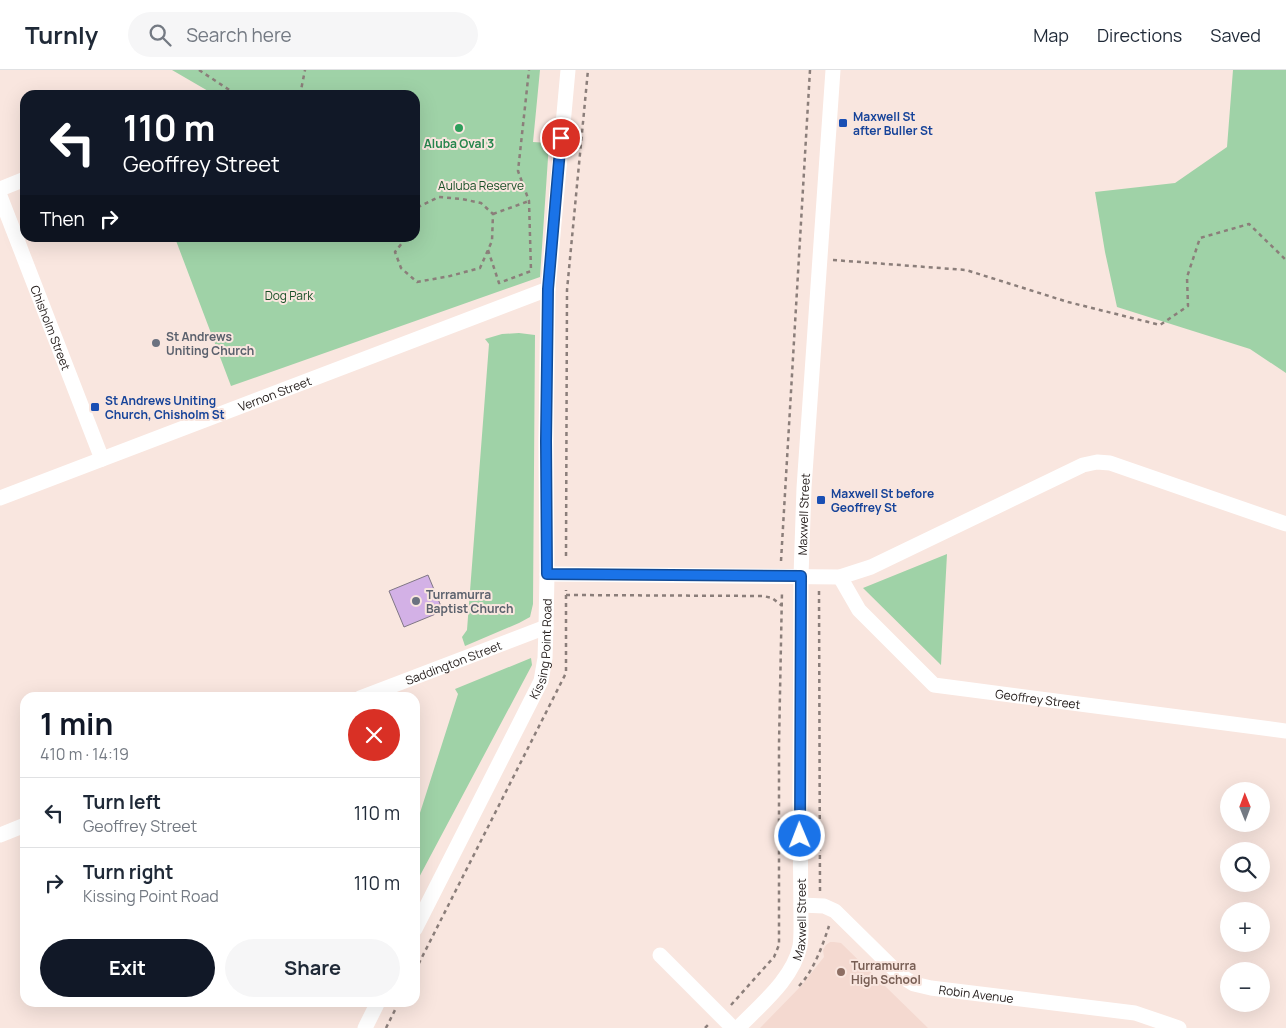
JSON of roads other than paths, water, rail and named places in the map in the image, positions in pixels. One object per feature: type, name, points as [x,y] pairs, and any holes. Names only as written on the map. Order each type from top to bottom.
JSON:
[{"type":"street","name":"Kissing Point Road","points":[[420,919],[541,681],[545,658],[547,574],[548,289],[568,70]]},
{"type":"street","name":"Maxwell Street","points":[[738,1028],[791,970],[800,946],[801,576],[804,488],[833,70]]},
{"type":"street","points":[[0,189],[20,182]]},
{"type":"street","name":"Chisholm Street","points":[[1,203],[102,459]]},
{"type":"street","name":"Vernon Street","points":[[0,498],[548,289]]},
{"type":"street","points":[[547,574],[840,577],[871,567],[1083,465],[1097,462],[1110,463],[1286,524]]},
{"type":"street","name":"Geoffrey Street","points":[[840,577],[859,610],[934,685],[1286,731]]},
{"type":"street","name":"Saddington Street","points":[[376,692],[546,627]]},
{"type":"street","points":[[0,835],[20,827]]},
{"type":"street","name":"Robin Avenue","points":[[801,905],[824,906],[835,912],[901,976],[914,984],[931,988],[1135,1013],[1179,1028]]},
{"type":"street","points":[[660,955],[733,1028]]},
{"type":"street","points":[[365,1028],[376,1007]]},
{"type":"place","name":"Maxwell St after Buller St","points":[[843,123]]},
{"type":"place","name":"Aluba Oval 3","points":[[459,128]]},
{"type":"place","name":"St Andrews Uniting Church","points":[[156,343]]},
{"type":"place","name":"St Andrews Uniting Church, Chisholm St","points":[[95,407]]},
{"type":"place","name":"Maxwell St before Geoffrey St","points":[[821,500]]},
{"type":"place","name":"Turramurra Baptist Church","points":[[416,601]]},
{"type":"place","name":"Turramurra High School","points":[[841,972]]},
{"type":"park label","name":"Auluba Reserve","points":[[481,185]]},
{"type":"park label","name":"Dog Park","points":[[289,295]]}]
